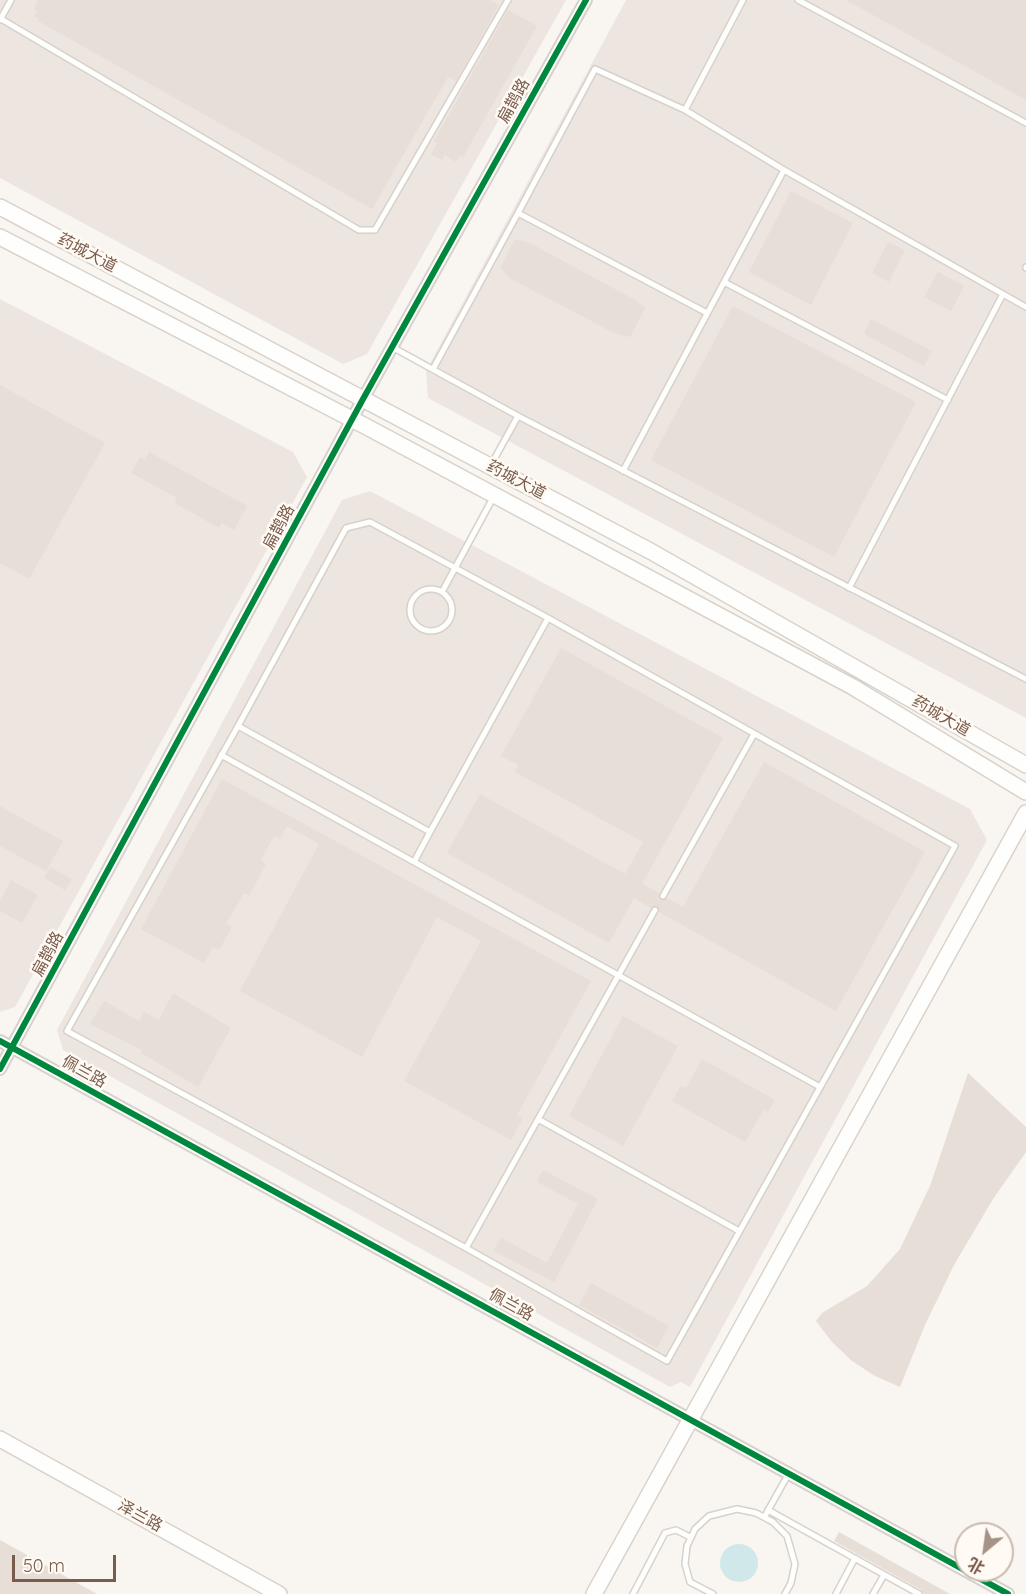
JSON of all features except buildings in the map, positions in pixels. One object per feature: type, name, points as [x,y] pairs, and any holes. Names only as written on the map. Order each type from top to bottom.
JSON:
[{"type":"main road","name":"药城大道","points":[[0,207],[652,552],[1026,765]]},
{"type":"main road","name":"药城大道","points":[[0,237],[353,420],[854,687],[1026,792]]},
{"type":"main road","points":[[594,1594],[1026,813]]},
{"type":"main road","name":"泽兰路","points":[[0,1439],[279,1594]]},
{"type":"street","name":"扁鹊路","points":[[0,1069],[363,399],[586,0]]},
{"type":"street","name":"佩兰路","points":[[0,1041],[1008,1594]]},
{"type":"lane","points":[[11,0],[0,19],[359,230],[375,230],[508,0]]},
{"type":"lane","points":[[685,110],[743,0]]},
{"type":"lane","points":[[798,0],[1026,123]]},
{"type":"lane","points":[[433,369],[595,69],[685,110],[784,170],[1026,307]]},
{"type":"lane","points":[[623,471],[784,170]]},
{"type":"lane","points":[[518,213],[707,313]]},
{"type":"lane","points":[[723,282],[948,400]]},
{"type":"lane","points":[[849,588],[1003,294]]},
{"type":"lane","points":[[392,347],[518,416],[1026,680]]},
{"type":"lane","points":[[490,466],[518,416]]},
{"type":"lane","points":[[442,592],[495,495]]},
{"type":"lane","points":[[370,522],[548,618],[955,846],[667,1361],[466,1248],[67,1031],[346,528],[370,522]]},
{"type":"lane","points":[[422,591],[442,592],[451,601],[450,621],[434,632],[421,629],[410,613],[412,600],[422,591]]},
{"type":"lane","points":[[414,862],[548,618]]},
{"type":"lane","points":[[238,726],[430,832]]},
{"type":"lane","points":[[663,896],[754,734]]},
{"type":"lane","points":[[221,755],[820,1087]]},
{"type":"lane","points":[[466,1248],[655,910]]},
{"type":"lane","points":[[538,1119],[740,1231]]},
{"type":"lane","points":[[764,1518],[789,1473]]},
{"type":"lane","points":[[713,1594],[690,1582],[685,1555],[690,1537],[709,1516],[728,1510],[747,1510],[781,1528],[792,1545],[794,1574],[785,1594]]},
{"type":"lane","points":[[768,1510],[919,1594]]},
{"type":"lane","points":[[633,1594],[665,1533],[676,1530],[690,1537]]},
{"type":"lane","points":[[836,1594],[855,1558]]},
{"type":"lane","points":[[873,1594],[884,1575]]},
{"type":"shaded area","points":[[0,0],[566,0],[367,354],[343,364],[0,178]]},
{"type":"shaded area","points":[[626,0],[1026,0],[1026,718],[428,398],[426,371]]},
{"type":"shaded area","points":[[0,299],[293,452],[307,477],[15,1007],[0,1012]]},
{"type":"shaded area","points":[[370,491],[970,809],[987,840],[690,1387],[681,1382],[670,1387],[63,1050],[57,1030],[342,500]]},
{"type":"water","points":[[739,1544],[753,1549],[758,1563],[753,1577],[739,1582],[725,1577],[720,1563],[725,1549]]},
{"type":"cycle path","points":[[0,1069],[363,399],[586,0]]},
{"type":"cycle path","points":[[0,1041],[1008,1594]]}]
